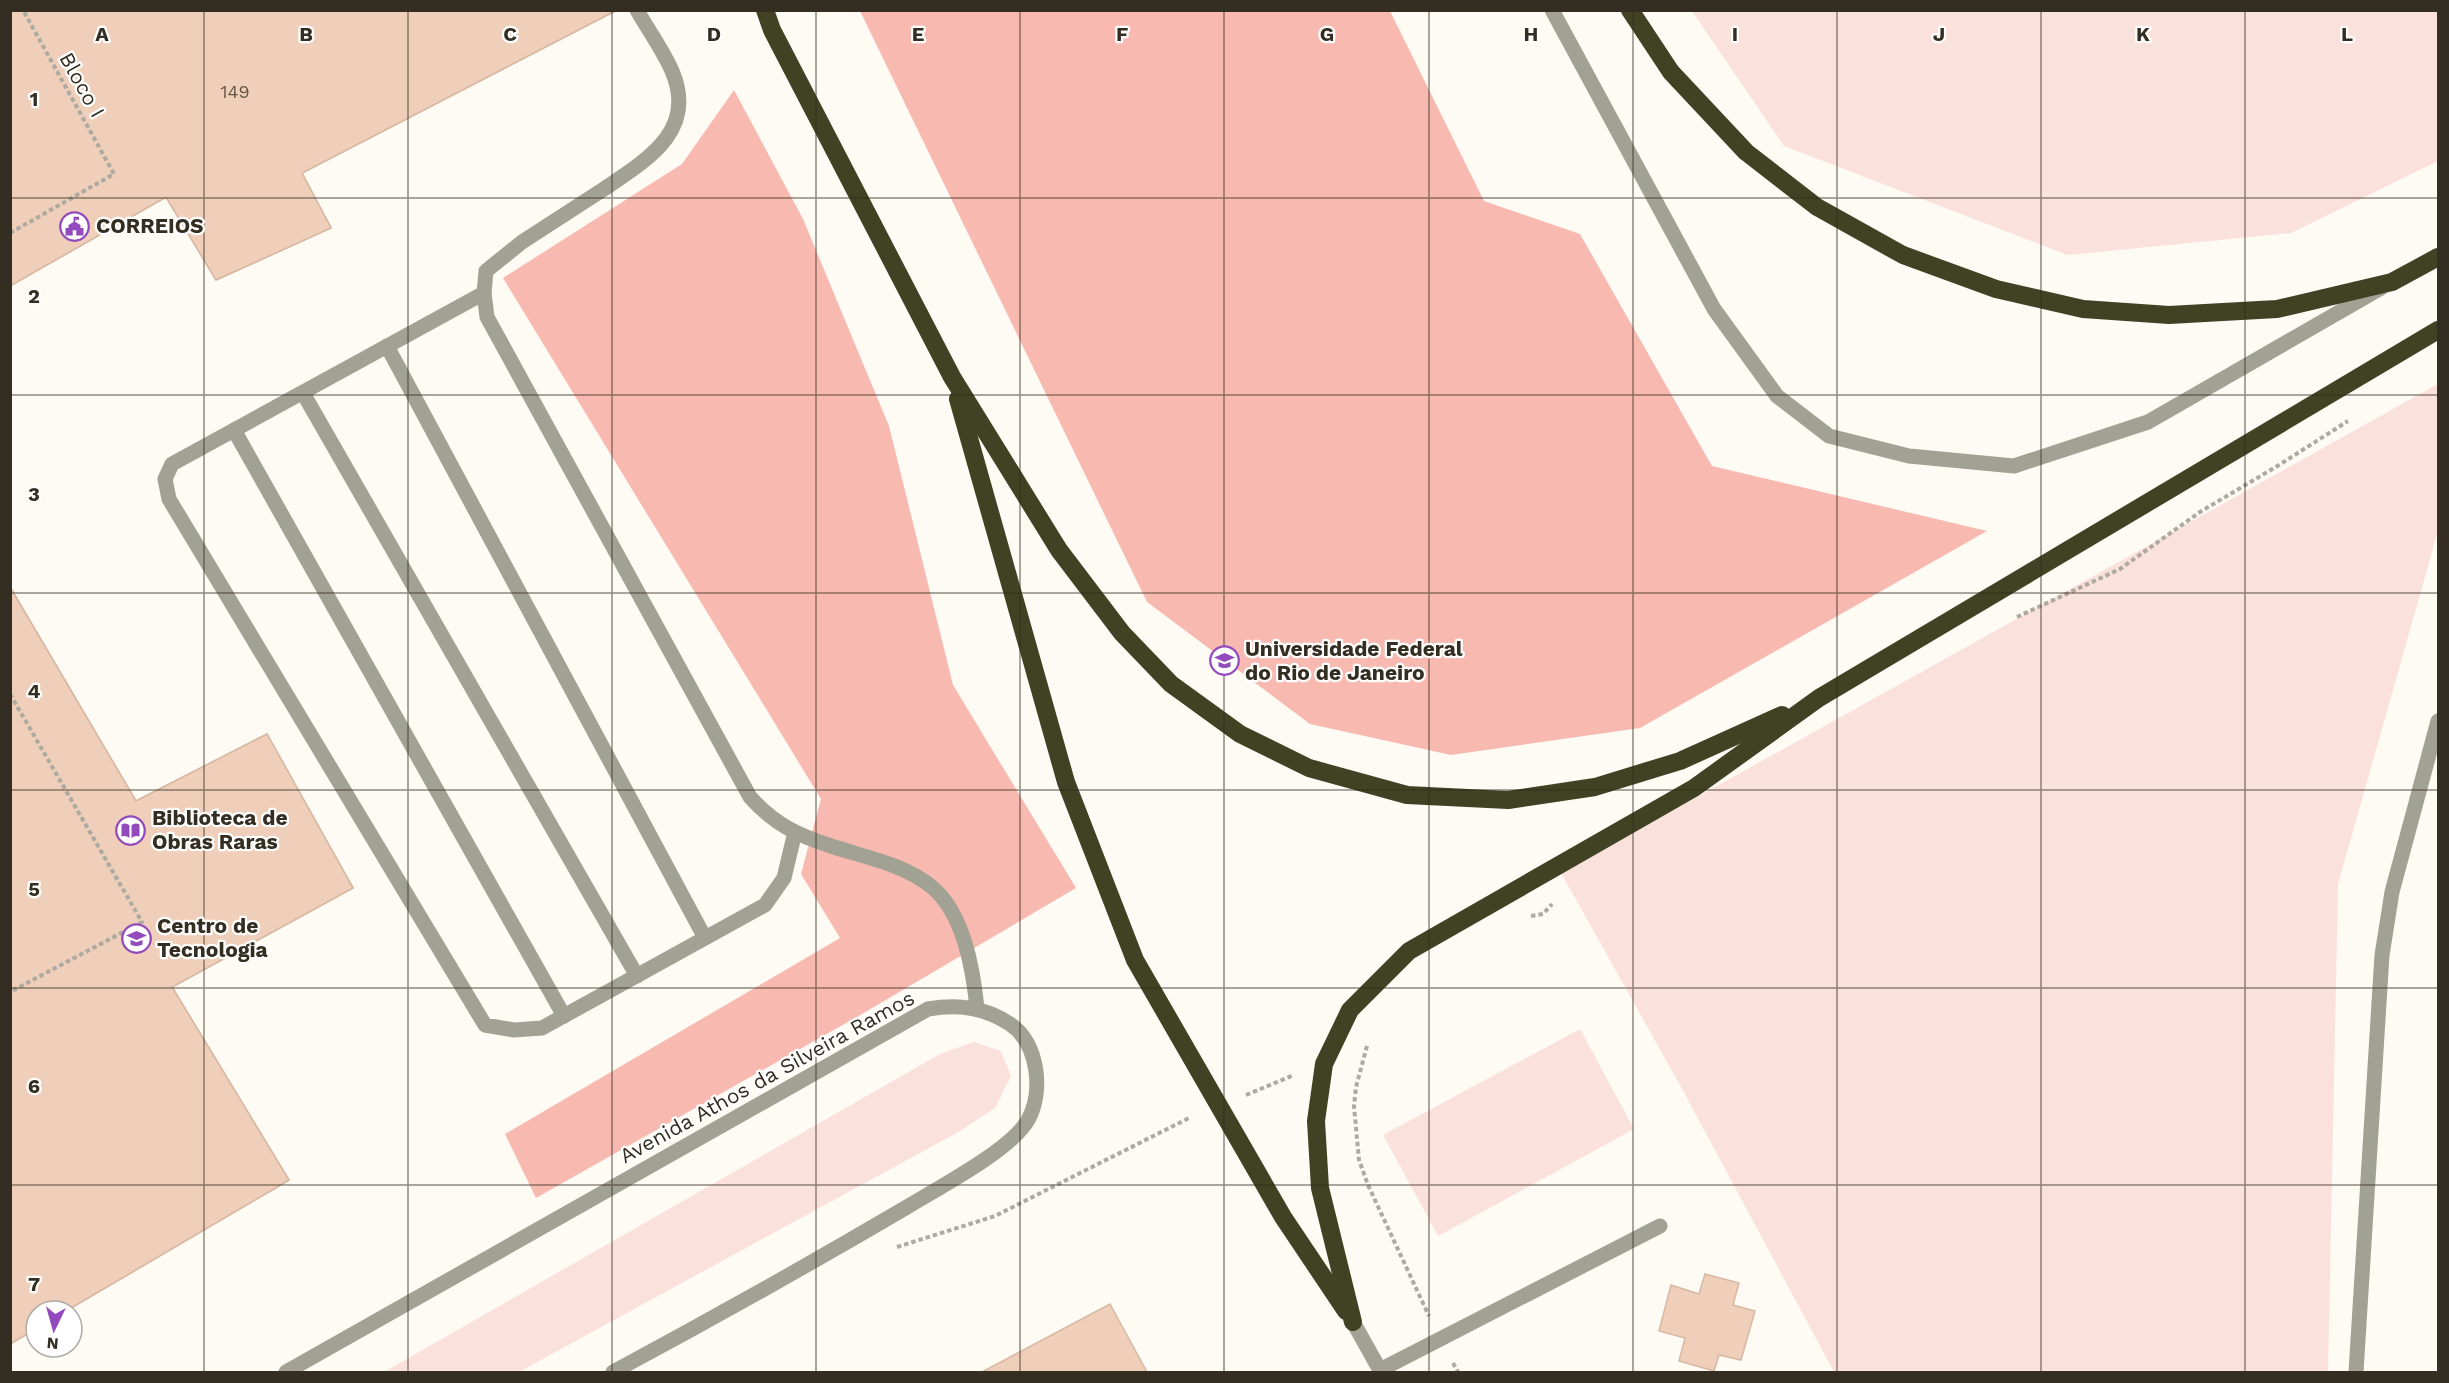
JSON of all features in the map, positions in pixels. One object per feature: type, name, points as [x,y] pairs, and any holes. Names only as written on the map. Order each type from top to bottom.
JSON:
[{"type":"highway","points":[[765,10],[772,30],[952,377],[1059,550],[1122,633],[1171,684],[1240,734],[1309,768],[1407,795],[1508,800],[1595,788],[1680,761],[1819,698]]},
{"type":"highway","points":[[1630,10],[1671,72],[1746,152],[1817,207],[1903,255],[1996,289],[2084,309],[2169,315],[2277,309],[2392,282],[2439,257]]},
{"type":"highway","points":[[1353,1322],[1320,1188],[1316,1121],[1324,1064],[1350,1010],[1409,951],[1694,788],[1819,698],[2439,330]]},
{"type":"highway","points":[[952,377],[1066,782],[1135,960],[1283,1217],[1353,1322]]},
{"type":"street","points":[[637,10],[672,71],[680,101],[675,126],[661,146],[643,162],[522,242],[486,271],[484,293],[487,317],[750,797],[771,818],[795,832],[887,863],[931,886],[951,910],[968,950],[977,1008]]},
{"type":"street","points":[[1552,10],[1714,309],[1777,396],[1829,436],[1909,456],[2014,465],[2148,422],[2392,282]]},
{"type":"street","points":[[484,293],[172,464],[165,479],[169,499],[485,1025],[514,1030],[542,1028],[765,905],[784,878],[795,832]]},
{"type":"street","points":[[387,346],[705,938]]},
{"type":"street","points":[[303,393],[637,975]]},
{"type":"street","points":[[234,430],[564,1016]]},
{"type":"street","points":[[2355,1372],[2382,955],[2392,892],[2439,721]]},
{"type":"street","name":"Avenida Athos da Silveira Ramos","points":[[286,1372],[928,1009],[952,1006],[977,1008],[1016,1028],[1028,1043],[1036,1076],[1035,1097],[1028,1119],[1011,1139],[972,1168],[770,1288],[613,1372]]},
{"type":"street","points":[[1353,1322],[1380,1371],[1660,1226]]},
{"type":"path","name":"Bloco I","points":[[10,233],[114,174],[23,10]]},
{"type":"path","points":[[2007,622],[2120,569],[2200,512],[2357,415]]},
{"type":"path","points":[[10,694],[142,922],[10,992]]},
{"type":"path","points":[[1524,918],[1543,914],[1558,898]]},
{"type":"path","points":[[1372,1037],[1367,1046],[1356,1087],[1354,1106],[1359,1160],[1368,1185],[1440,1339],[1458,1372]]},
{"type":"path","points":[[894,1248],[995,1216],[1176,1123],[1367,1046]]},
{"type":"shaded area","points":[[860,11],[1390,11],[1484,201],[1580,234],[1712,466],[1987,531],[1640,728],[1451,755],[1310,724],[1147,602]]},
{"type":"shaded area","points":[[1692,11],[2438,11],[2438,161],[2291,233],[2068,255],[1784,146]]},
{"type":"shaded area","points":[[734,90],[803,219],[889,426],[953,685],[1076,888],[862,1014],[536,1198],[505,1134],[840,938],[801,874],[821,799],[503,278],[682,164]]},
{"type":"shaded area","points":[[2436,385],[2438,386],[2438,531],[2338,884],[2328,1372],[1834,1372],[1680,1085],[1561,873]]},
{"type":"shaded area","points":[[1580,1029],[1634,1129],[1438,1236],[1383,1135]]},
{"type":"shaded area","points":[[974,1042],[1001,1051],[1011,1076],[995,1108],[960,1131],[519,1372],[384,1372],[940,1054]]},
{"type":"building","points":[[10,10],[617,10],[302,173],[331,228],[216,280],[166,197],[10,286]]},
{"type":"building","points":[[10,10],[617,10],[302,173],[331,228],[216,280],[166,197],[10,286]]},
{"type":"building","name":"Centro de Tecnologia","points":[[10,587],[136,801],[267,734],[353,888],[172,987],[289,1180],[84,1300],[24,1299],[24,1336],[10,1344]]},
{"type":"building","name":"Centro de Tecnologia","points":[[10,587],[136,801],[267,734],[353,888],[172,987],[289,1180],[84,1300],[24,1299],[24,1336],[10,1344]]},
{"type":"building","points":[[1705,1274],[1739,1283],[1733,1305],[1755,1311],[1741,1360],[1719,1355],[1714,1371],[1679,1361],[1685,1338],[1659,1331],[1671,1285],[1699,1294]]},
{"type":"building","points":[[1110,1304],[1147,1372],[982,1372]]},
{"type":"place","name":"CORREIOS","points":[[75,226]]},
{"type":"place","name":"Universidade Federal do Rio de Janeiro","points":[[1224,661]]},
{"type":"place","name":"Biblioteca de Obras Raras","points":[[131,830]]},
{"type":"place","name":"Centro de Tecnologia","points":[[136,938]]}]
